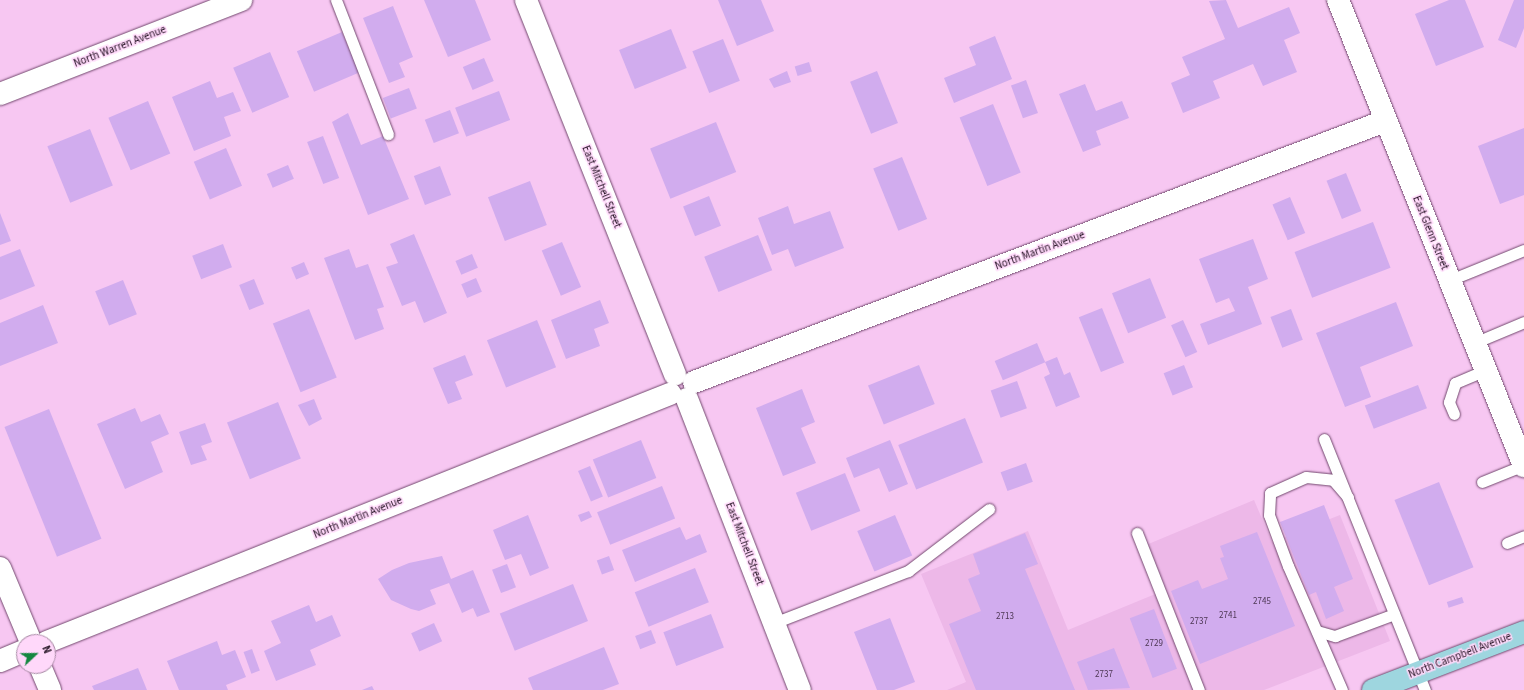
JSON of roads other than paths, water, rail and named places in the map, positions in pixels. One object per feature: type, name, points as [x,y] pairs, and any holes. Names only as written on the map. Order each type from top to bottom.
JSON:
[{"type":"main road","name":"North Campbell Avenue","points":[[1373,690],[1421,681],[1524,632]]},
{"type":"street","name":"North Warren Avenue","points":[[0,94],[241,0]]},
{"type":"street","name":"East Mitchell Street","points":[[526,0],[682,387],[800,690]]},
{"type":"street","name":"East Glenn Street","points":[[1338,0],[1385,121],[1524,466]]},
{"type":"street","name":"North Martin Avenue","points":[[56,638],[682,387],[1385,121]]},
{"type":"street","points":[[0,568],[28,634]]},
{"type":"street","points":[[0,661],[16,654]]},
{"type":"street","points":[[43,674],[50,690]]},
{"type":"lane","points":[[336,0],[388,134]]},
{"type":"lane","points":[[1450,280],[1524,250]]},
{"type":"lane","points":[[1474,343],[1524,322]]},
{"type":"lane","points":[[1454,414],[1449,402],[1455,383],[1485,370]]},
{"type":"lane","points":[[1324,439],[1421,681]]},
{"type":"lane","points":[[1482,482],[1524,466]]},
{"type":"lane","points":[[1342,690],[1269,515],[1270,493],[1306,477],[1333,480],[1348,497]]},
{"type":"lane","points":[[774,623],[908,571],[989,509]]},
{"type":"lane","points":[[1137,533],[1199,690]]},
{"type":"lane","points":[[1507,544],[1524,536]]},
{"type":"lane","points":[[1317,631],[1335,636],[1394,614]]}]
